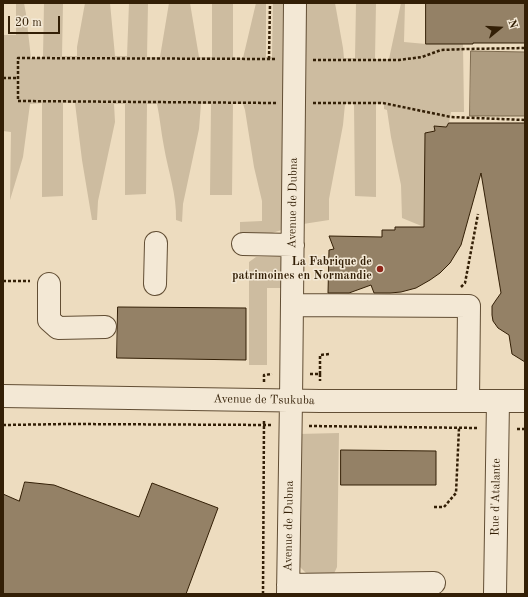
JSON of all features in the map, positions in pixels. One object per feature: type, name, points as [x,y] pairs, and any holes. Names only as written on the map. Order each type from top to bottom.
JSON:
[{"type":"street","name":"Avenue de Dubna","points":[[288,590],[296,3]]},
{"type":"street","points":[[155,284],[156,243]]},
{"type":"street","points":[[242,244],[293,244]]},
{"type":"street","points":[[49,284],[49,320],[58,328],[105,327]]},
{"type":"street","points":[[292,305],[469,306],[468,400]]},
{"type":"street","name":"Avenue de Tsukuba","points":[[3,396],[264,400],[525,401]]},
{"type":"street","name":"Rue d'Atalante","points":[[495,594],[498,401]]},
{"type":"street","points":[[288,590],[383,589],[434,583]]},
{"type":"path","points":[[270,3],[270,59]]},
{"type":"path","points":[[306,60],[399,60],[422,57],[441,50],[525,48]]},
{"type":"path","points":[[281,60],[18,58],[18,101],[294,104],[383,102],[451,116],[525,120]]},
{"type":"path","points":[[3,78],[18,78]]},
{"type":"path","points":[[3,281],[40,281],[49,284]]},
{"type":"path","points":[[320,374],[320,355],[330,354]]},
{"type":"path","points":[[263,594],[264,400]]},
{"type":"path","points":[[3,425],[291,425],[525,429]]},
{"type":"path","points":[[434,507],[444,507],[456,493],[460,428]]},
{"type":"shaded area","points":[[16,3],[24,3],[31,58],[43,57],[44,3],[63,3],[62,56],[77,56],[77,47],[85,3],[110,3],[115,56],[127,56],[129,3],[148,3],[147,57],[160,57],[169,3],[190,3],[199,57],[212,57],[212,3],[233,3],[233,57],[243,58],[256,3],[266,3],[266,57],[272,57],[273,3],[287,3],[285,229],[262,236],[240,235],[240,222],[262,221],[262,201],[254,167],[243,104],[233,104],[232,195],[210,195],[211,104],[201,104],[199,129],[183,204],[182,222],[176,220],[174,192],[164,147],[157,104],[147,104],[146,194],[125,195],[125,104],[114,104],[115,122],[98,201],[97,220],[92,220],[82,160],[75,103],[63,103],[63,196],[42,197],[42,103],[30,104],[23,157],[10,200],[11,132],[3,131],[3,35],[16,35]]},
{"type":"shaded area","points":[[304,3],[335,3],[344,58],[355,58],[356,3],[376,3],[375,59],[389,59],[401,3],[405,3],[404,42],[426,44],[463,44],[464,112],[451,112],[449,123],[446,127],[435,126],[435,131],[425,133],[424,227],[402,218],[401,185],[387,110],[384,109],[384,103],[376,104],[376,197],[355,196],[354,104],[345,104],[343,125],[329,199],[329,220],[303,224]]},
{"type":"shaded area","points":[[471,51],[525,52],[525,116],[470,116]]},
{"type":"shaded area","points":[[256,257],[286,257],[286,288],[267,288],[267,365],[249,365],[249,262]]},
{"type":"shaded area","points":[[339,433],[337,567],[332,578],[310,577],[298,565],[298,434]]},
{"type":"building","points":[[426,3],[525,3],[525,43],[426,44]]},
{"type":"building","points":[[449,123],[525,123],[525,362],[512,354],[509,335],[498,328],[493,321],[492,306],[501,293],[481,173],[461,245],[450,263],[440,273],[416,288],[401,292],[374,293],[371,285],[349,293],[328,293],[329,250],[334,249],[329,236],[382,237],[382,230],[395,230],[395,227],[424,227],[425,133],[435,131],[434,126],[446,127]]},
{"type":"building","points":[[118,307],[246,308],[246,360],[117,358]]},
{"type":"building","points":[[341,450],[436,451],[436,485],[341,485]]},
{"type":"building","points":[[25,482],[54,485],[139,517],[152,483],[218,508],[186,594],[3,594],[3,494],[19,501]]},
{"type":"place","name":"La Fabrique de patrimoines en Normandie","points":[[380,269]]}]
